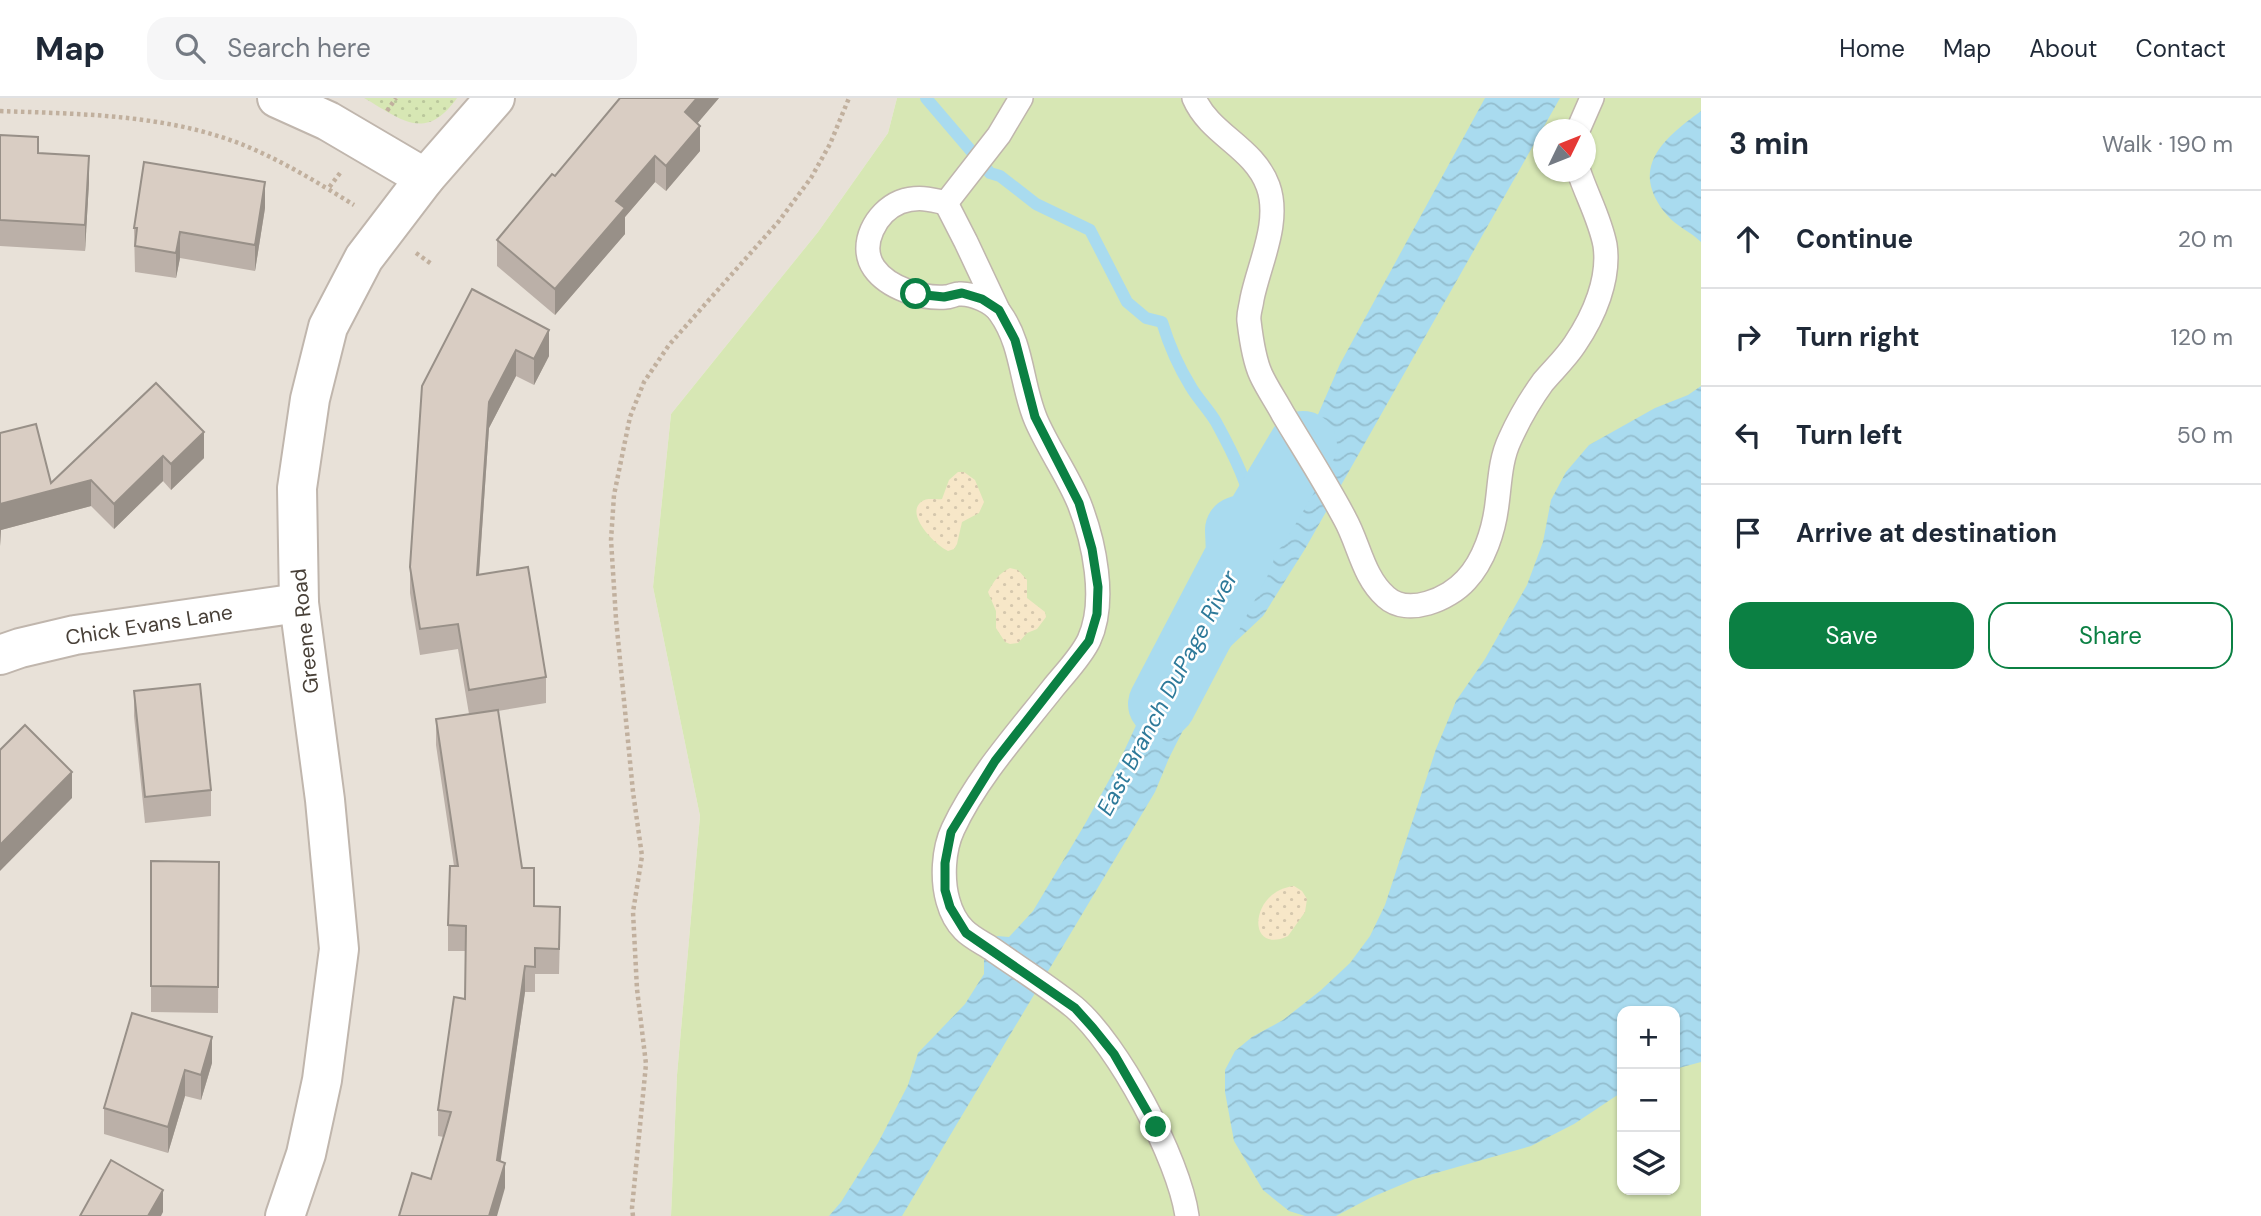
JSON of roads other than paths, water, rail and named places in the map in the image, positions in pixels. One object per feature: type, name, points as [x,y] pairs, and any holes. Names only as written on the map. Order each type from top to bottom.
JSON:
[{"type":"street","points":[[277,98],[328,121],[425,178]]},
{"type":"street","name":"Greene Road","points":[[285,1216],[306,1154],[322,1080],[339,950],[325,800],[299,603],[297,488],[310,399],[328,327],[364,258],[425,178],[495,98]]},
{"type":"street","name":"Chick Evans Lane","points":[[0,655],[75,635],[299,603]]},
{"type":"lane","points":[[946,204],[995,140],[1021,98]]},
{"type":"lane","points":[[1194,98],[1209,122],[1258,165],[1269,187],[1272,210],[1269,236],[1248,318],[1260,373],[1347,522],[1373,582],[1387,598],[1405,605],[1424,604],[1445,596],[1465,581],[1479,564],[1489,540],[1497,507],[1504,451],[1520,417],[1588,322],[1604,277],[1605,246],[1583,182]]},
{"type":"lane","points":[[1583,119],[1592,98]]},
{"type":"lane","points":[[999,310],[982,299],[962,293],[944,297],[916,294],[893,284],[874,268],[867,248],[872,231],[883,214],[899,203],[924,197],[946,204],[1015,340],[1035,417],[1079,503],[1092,549],[1098,587],[1097,614],[1089,641],[995,761],[951,832],[945,863],[945,890],[950,907],[966,933],[1075,1008],[1114,1054],[1156,1127],[1175,1175],[1187,1216]]},
{"type":"water","points":[[1485,98],[1560,98],[1548,119],[1533,119],[1533,146],[1305,549],[1263,616],[1231,646],[1212,673],[1155,792],[902,1216],[829,1216],[841,1202],[878,1143],[908,1085],[918,1053],[965,1004],[984,974],[984,959],[997,936],[1009,937],[1033,911],[1119,762],[1160,674],[1205,621],[1240,555],[1239,530],[1257,524],[1280,471],[1313,426],[1340,364]]},
{"type":"water","points":[[1701,111],[1701,242],[1667,215],[1656,198],[1651,183],[1651,169],[1663,144]]},
{"type":"water","points":[[1701,386],[1701,1062],[1680,1068],[1680,1006],[1617,1006],[1617,1095],[1574,1124],[1531,1146],[1415,1179],[1336,1216],[1305,1216],[1289,1211],[1263,1190],[1234,1141],[1225,1092],[1225,1070],[1235,1051],[1252,1037],[1283,1020],[1320,991],[1350,963],[1370,936],[1385,905],[1436,749],[1456,701],[1485,659],[1527,585],[1543,542],[1551,500],[1566,472],[1589,445],[1655,408],[1688,395]]},
{"type":"waterway","points":[[926,98],[990,173],[1000,176],[1036,204],[1090,230],[1127,302],[1146,318],[1162,322],[1182,371],[1216,422],[1245,484],[1256,524],[1239,530]]},
{"type":"waterway","name":"East Branch DuPage River","points":[[1162,704],[1240,555],[1239,530],[1256,524],[1303,445]]}]
